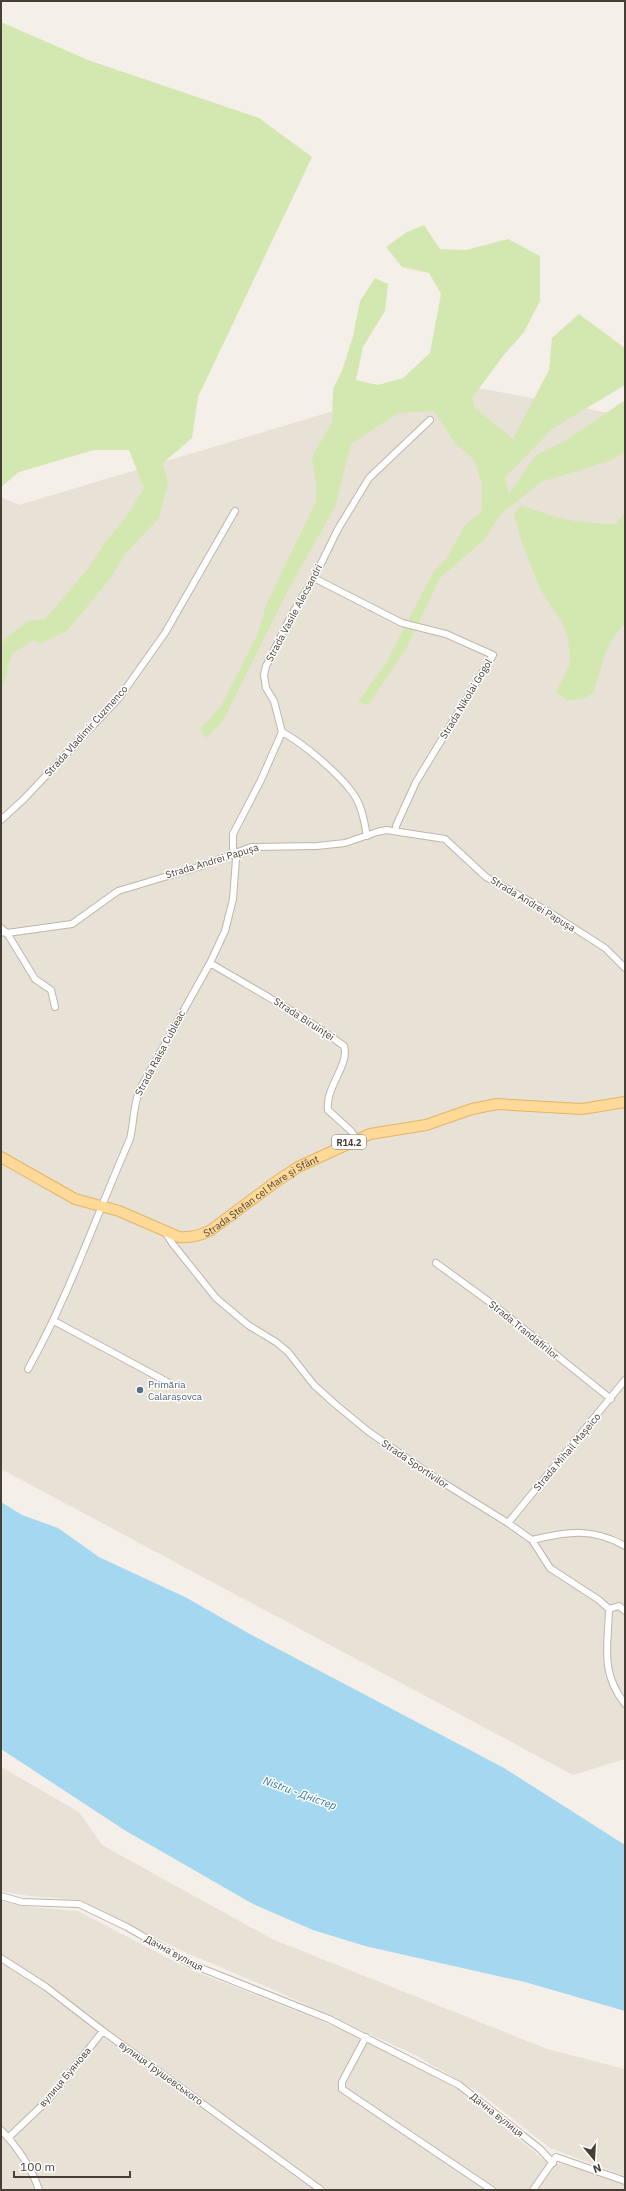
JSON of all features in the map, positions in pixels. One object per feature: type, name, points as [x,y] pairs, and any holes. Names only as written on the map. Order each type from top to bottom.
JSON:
[{"type":"main road","name":"Strada Ștefan cel Mare și Sfânt","points":[[1,1157],[75,1199],[119,1211],[179,1237],[200,1236],[211,1230],[298,1167],[356,1138],[382,1131],[426,1125],[472,1109],[497,1104],[582,1109],[625,1102]]},
{"type":"street","name":"Strada Vasile Alecsandri","points":[[282,732],[274,701],[266,688],[264,675],[292,614],[314,578],[338,529],[369,478],[430,420]]},
{"type":"street","name":"Strada Vladimir Cuzmenco","points":[[1,820],[24,799],[119,698],[165,633],[235,511]]},
{"type":"street","name":"Strada Nikolai Gogol","points":[[314,578],[402,623],[446,634],[492,655],[416,782],[396,826],[396,831]]},
{"type":"street","points":[[234,853],[232,842],[236,824],[261,780],[282,732],[308,750],[353,792],[363,813],[367,836]]},
{"type":"street","name":"Strada Andrei Papușa","points":[[4,933],[72,924],[118,891],[208,864],[256,846],[317,846],[345,843],[377,832],[396,831],[445,839],[486,876],[545,910],[605,948],[625,968]]},
{"type":"street","name":"Strada Raisa Cubleac","points":[[28,1369],[54,1321],[84,1252],[100,1206],[130,1139],[133,1128],[135,1100],[210,963],[225,931],[233,899],[236,859],[234,853]]},
{"type":"street","points":[[1,928],[35,979],[51,990],[55,1007]]},
{"type":"street","name":"Strada Biruinței","points":[[210,963],[251,988],[285,1006],[344,1046],[345,1058],[332,1083],[327,1106],[328,1110],[351,1131],[356,1138]]},
{"type":"street","name":"Strada Sportivilor","points":[[165,1232],[216,1298],[248,1325],[280,1345],[314,1385],[335,1404],[369,1432],[532,1540],[550,1568],[599,1600],[609,1609]]},
{"type":"street","name":"Strada Trandafirilor","points":[[436,1262],[495,1306],[611,1399]]},
{"type":"street","points":[[54,1321],[173,1385]]},
{"type":"street","name":"Strada Mihail Mașeico","points":[[508,1523],[625,1380]]},
{"type":"street","points":[[532,1540],[575,1531],[606,1537],[625,1546]]},
{"type":"street","points":[[625,1611],[619,1606],[609,1609],[606,1664],[614,1689],[625,1704]]},
{"type":"street","name":"Дачна вулиця","points":[[1,1896],[22,1902],[79,1904],[127,1928],[191,1964],[329,2019],[459,2085],[540,2149],[553,2163]]},
{"type":"street","name":"вулиця Грушевського","points":[[1,1958],[46,1987],[103,2031],[321,2190]]},
{"type":"street","name":"вулиця Буянова","points":[[8,2138],[48,2100],[103,2031]]},
{"type":"street","points":[[366,2037],[342,2082],[342,2089],[492,2190]]},
{"type":"street","points":[[1,2130],[35,2179],[39,2190]]},
{"type":"street","points":[[533,2190],[556,2157],[625,2181]]},
{"type":"shaded area","points":[[437,380],[625,416],[625,1759],[573,1775],[1,1469],[1,497],[19,505]]},
{"type":"shaded area","points":[[1,1767],[79,1812],[102,1845],[272,1939],[547,2049],[625,2069],[625,2176],[550,2148],[480,2093],[415,2055],[272,1989],[182,1951],[80,1900],[29,1896],[1,1891]]},
{"type":"shaded area","points":[[1,1901],[28,1907],[78,1911],[189,1969],[362,2037],[457,2089],[547,2162],[577,2166],[625,2183],[625,2190],[1,2190]]},
{"type":"green space","points":[[1,22],[88,60],[259,118],[312,157],[198,397],[192,438],[163,463],[168,483],[159,518],[127,552],[109,580],[67,631],[41,643],[32,641],[12,654],[1,692],[1,648],[4,639],[28,621],[45,619],[88,569],[104,544],[126,517],[144,488],[129,450],[94,450],[19,472],[1,487]]},
{"type":"green space","points":[[424,225],[440,249],[466,250],[508,239],[540,256],[540,301],[524,332],[503,356],[472,398],[475,408],[513,439],[549,370],[552,338],[579,314],[625,348],[625,385],[552,429],[505,478],[509,494],[536,455],[567,440],[625,400],[625,452],[609,461],[541,482],[500,515],[484,540],[440,578],[407,647],[368,705],[358,702],[386,663],[433,572],[447,558],[464,526],[482,511],[481,482],[475,461],[454,442],[434,411],[398,413],[351,444],[335,507],[287,592],[223,721],[206,738],[200,729],[221,706],[241,667],[258,633],[266,605],[316,501],[316,484],[312,457],[332,422],[333,389],[343,368],[353,336],[360,301],[375,278],[388,284],[385,311],[363,347],[356,380],[378,385],[403,378],[430,353],[441,294],[429,273],[402,267],[386,247],[407,232]]},
{"type":"green space","points":[[520,506],[568,520],[600,524],[616,524],[625,512],[625,624],[617,632],[604,657],[593,693],[583,699],[567,701],[556,692],[570,664],[568,638],[562,622],[540,589],[521,540],[514,514]]},
{"type":"water","name":"Nistru - Дністер","points":[[1,1502],[22,1515],[58,1528],[99,1557],[187,1598],[248,1633],[504,1768],[625,1845],[625,2011],[525,1982],[365,1946],[313,1930],[253,1904],[126,1831],[1,1749]]},
{"type":"place","name":"Primăria Calarașovca","points":[[140,1390]]}]
